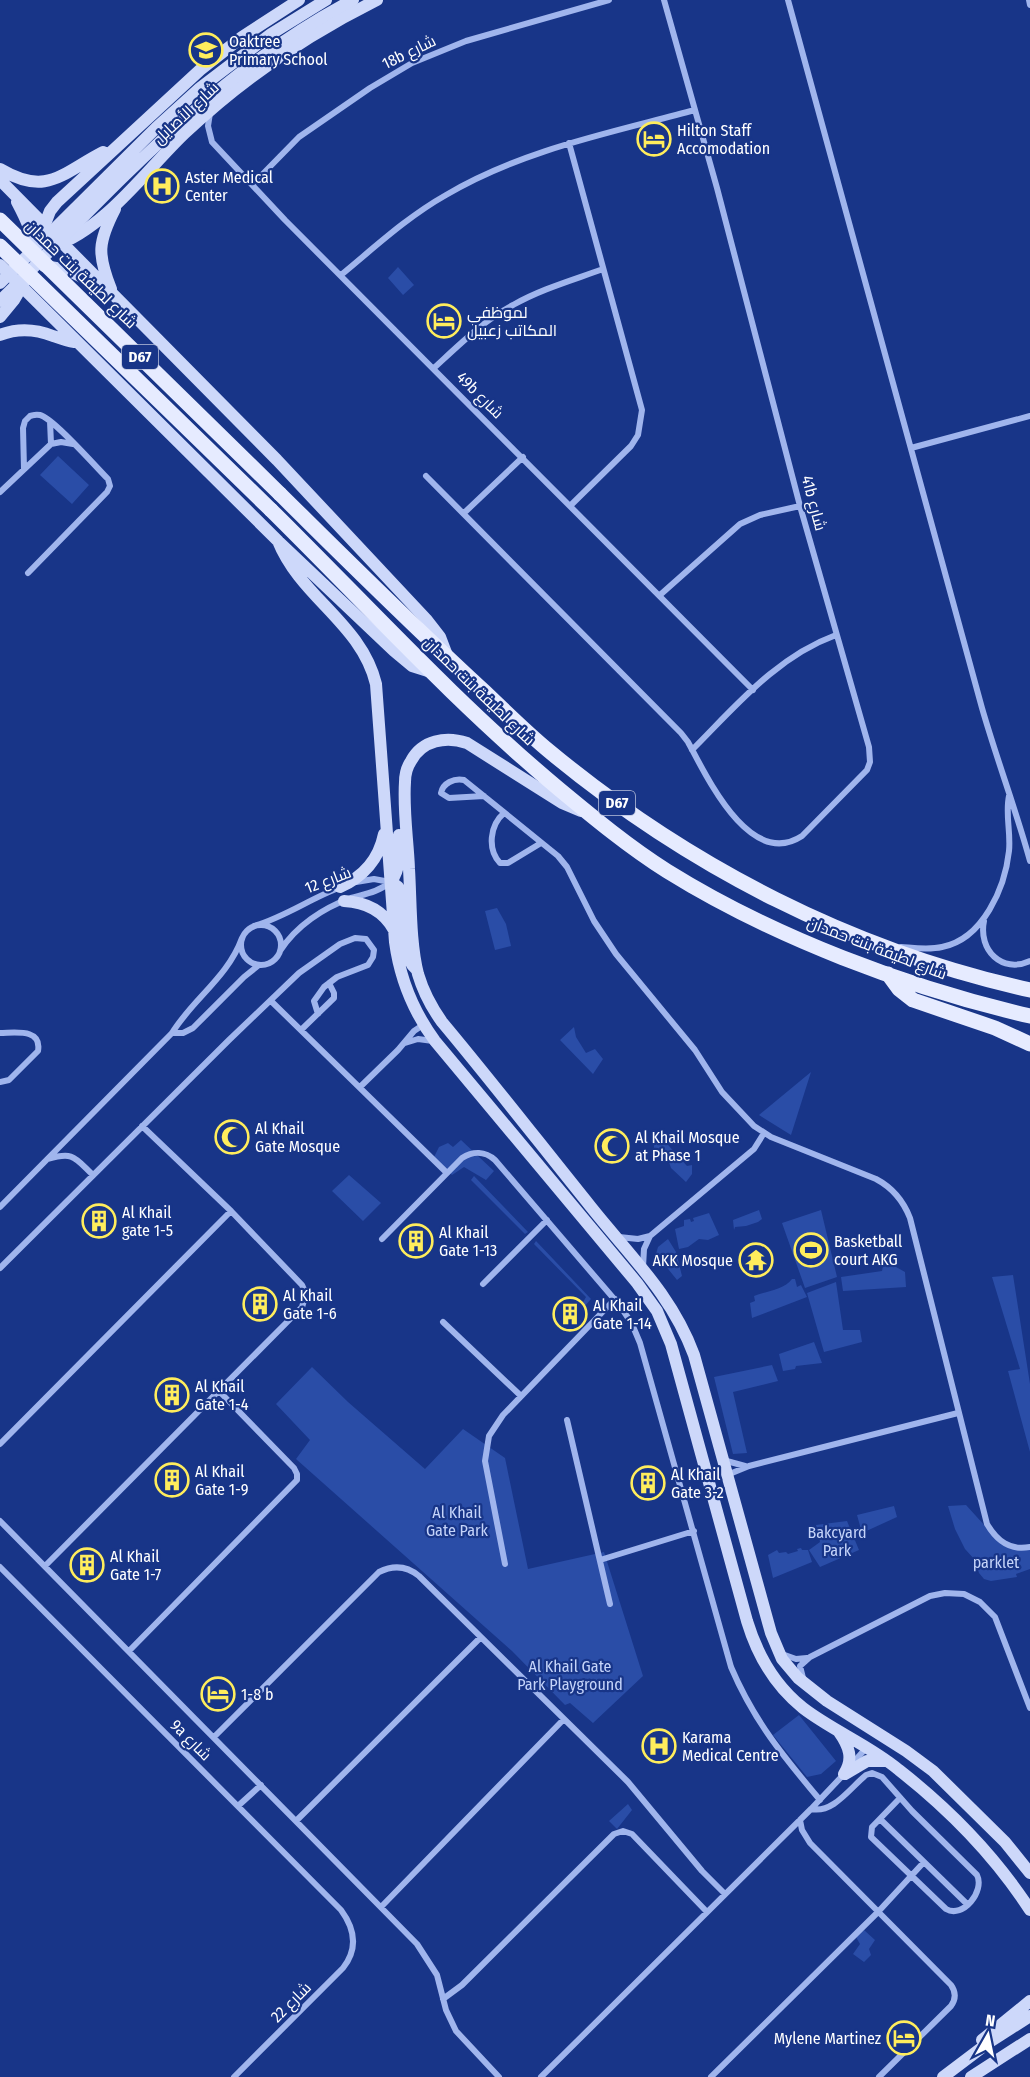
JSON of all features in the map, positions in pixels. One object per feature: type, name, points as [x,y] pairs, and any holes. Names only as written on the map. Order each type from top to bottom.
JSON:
[{"type":"main road","name":"شارع لطيفة بنت حمدان","points":[[0,220],[448,659],[550,752],[622,807],[676,845],[742,882],[878,945],[947,970],[1030,990]]},
{"type":"main road","name":"شارع لطيفة بنت حمدان","points":[[0,246],[271,510],[499,738],[589,814],[665,870],[705,893],[794,936],[888,975],[972,1002],[1030,1016]]},
{"type":"main road","points":[[888,975],[898,989],[913,1000],[995,1028],[1030,1044]]},
{"type":"street","name":"شارع الأصايل","points":[[115,147],[207,63],[299,0]]},
{"type":"street","points":[[0,283],[156,128],[200,88],[271,34],[326,0]]},
{"type":"street","points":[[0,301],[150,152],[211,96],[284,41],[353,0]]},
{"type":"street","name":"شارع الأصايل","points":[[118,203],[184,134],[211,110],[282,55],[322,29],[377,0]]},
{"type":"street","name":"18b شارع","points":[[252,184],[299,137],[370,88],[412,63],[466,41],[609,0]]},
{"type":"street","name":"41b شارع","points":[[664,0],[800,506],[869,747],[870,762],[862,776],[802,836],[792,843],[780,845],[768,842],[740,823],[725,807],[692,750]]},
{"type":"street","points":[[788,0],[982,708],[1009,796],[1016,810],[1030,861]]},
{"type":"street","points":[[1029,0],[1030,5]]},
{"type":"street","name":"49b شارع","points":[[211,110],[208,126],[212,142],[285,219],[753,690]]},
{"type":"street","points":[[341,275],[404,222],[468,182],[518,160],[569,143],[695,110]]},
{"type":"street","points":[[569,143],[640,398],[642,423],[631,446],[571,505]]},
{"type":"street","points":[[0,169],[27,182],[50,181],[115,147]]},
{"type":"street","points":[[0,317],[36,266],[37,249],[44,225],[57,202],[115,147]]},
{"type":"street","points":[[4,184],[277,460],[426,619],[440,637],[448,659]]},
{"type":"street","points":[[4,184],[24,216],[37,249]]},
{"type":"street","points":[[0,246],[21,250],[62,243],[84,232],[118,203]]},
{"type":"street","points":[[114,295],[101,262],[100,249],[105,228],[118,203]]},
{"type":"street","points":[[2,269],[36,266],[68,270],[81,275],[114,295]]},
{"type":"street","points":[[36,266],[78,342]]},
{"type":"street","points":[[2,269],[278,541],[394,651],[412,666],[431,672]]},
{"type":"street","points":[[434,368],[484,324],[515,304],[547,289],[603,269]]},
{"type":"street","points":[[0,335],[25,330],[78,342]]},
{"type":"street","points":[[24,469],[23,428],[30,416],[39,415],[50,421],[108,479],[109,489],[28,573]]},
{"type":"street","points":[[911,448],[1030,416]]},
{"type":"street","points":[[50,421],[51,444]]},
{"type":"street","points":[[0,492],[51,444],[61,442],[74,444]]},
{"type":"street","points":[[464,513],[523,457]]},
{"type":"street","points":[[426,476],[681,733],[692,750],[776,668],[798,652],[836,635]]},
{"type":"street","points":[[660,595],[740,524],[751,518],[800,506]]},
{"type":"street","points":[[278,541],[291,567],[358,642],[373,669],[396,954],[411,1002],[423,1025],[435,1041],[651,1301],[668,1333],[747,1621],[760,1655],[774,1678],[792,1698],[814,1715],[888,1761],[924,1790],[978,1842],[1004,1872],[1030,1910]]},
{"type":"street","points":[[391,882],[400,860],[397,780],[402,766],[423,747],[434,741],[447,739],[461,741],[480,750],[562,803],[589,814]]},
{"type":"street","points":[[414,756],[406,773],[405,791],[412,918],[417,970],[431,1005],[669,1302],[694,1355],[726,1476],[778,1651],[789,1669],[807,1687],[920,1761],[955,1791],[1011,1848],[1030,1873]]},
{"type":"street","points":[[484,796],[449,798],[441,793],[446,784],[459,779],[464,780],[484,796],[504,813],[558,856],[567,867],[594,921],[616,954],[695,1050],[722,1092],[764,1133],[876,1179],[892,1190],[903,1203],[912,1227],[987,1524],[997,1539],[1005,1544],[1013,1547],[1030,1547]]},
{"type":"street","points":[[878,945],[931,948],[945,946],[969,935],[986,915],[996,897],[1007,866],[1010,849],[1007,807],[1009,796]]},
{"type":"street","points":[[504,813],[496,821],[492,832],[496,859],[500,863],[508,863],[542,843]]},
{"type":"street","points":[[340,887],[362,874],[377,855],[384,838],[386,821]]},
{"type":"street","name":"شارع 12","points":[[254,926],[284,915],[313,898],[340,887],[374,879],[391,882]]},
{"type":"street","points":[[391,882],[401,892],[406,951],[410,962],[417,970]]},
{"type":"street","name":"شارع 12","points":[[280,951],[304,924],[344,901],[378,890],[391,882]]},
{"type":"street","points":[[344,901],[365,904],[375,909],[384,916],[394,930]]},
{"type":"street","points":[[986,915],[982,935],[990,953],[1005,964],[1014,965],[1030,961]]},
{"type":"street","points":[[2,1204],[172,1033],[184,1015],[225,971],[232,961],[242,938],[247,931],[254,926],[263,925],[272,928],[278,934],[281,942],[280,951],[276,959],[268,964],[252,963],[242,953],[242,938]]},
{"type":"street","points":[[0,1269],[229,1040],[309,965],[333,948],[355,938],[369,941],[374,954],[368,964],[329,983],[315,998],[314,1005],[318,1014]]},
{"type":"street","points":[[172,1033],[193,1028],[259,965]]},
{"type":"street","points":[[301,1030],[334,998],[329,983]]},
{"type":"street","points":[[271,1001],[447,1173]]},
{"type":"street","points":[[360,1087],[414,1031],[427,1023],[438,1024],[460,1044]]},
{"type":"street","points":[[0,1033],[32,1034],[37,1039],[39,1048],[9,1080],[0,1082]]},
{"type":"street","points":[[402,1045],[418,1039],[435,1041]]},
{"type":"street","points":[[45,1566],[302,1307],[306,1294],[302,1285],[231,1211],[142,1126]]},
{"type":"street","points":[[644,1270],[644,1249],[650,1236],[754,1149],[764,1133]]},
{"type":"street","points":[[382,1239],[462,1158],[480,1152],[491,1156],[615,1299],[632,1324],[640,1343],[724,1644],[741,1689],[773,1743],[820,1800]]},
{"type":"street","points":[[47,1159],[62,1154],[69,1155],[93,1175]]},
{"type":"street","points":[[0,1444],[231,1211]]},
{"type":"street","points":[[483,1284],[547,1220]]},
{"type":"street","points":[[614,1235],[632,1239],[650,1236]]},
{"type":"street","points":[[505,1564],[485,1470],[485,1453],[489,1436],[497,1421],[615,1299]]},
{"type":"street","points":[[443,1322],[522,1396]]},
{"type":"street","points":[[129,1651],[296,1482],[298,1477],[296,1471],[219,1391]]},
{"type":"street","points":[[696,1433],[712,1467],[726,1476],[749,1466],[958,1413]]},
{"type":"street","points":[[567,1420],[610,1604]]},
{"type":"street","points":[[723,1460],[736,1465],[749,1466]]},
{"type":"street","points":[[0,1521],[382,1906],[425,1954],[437,1975],[450,2021],[456,2031],[499,2077]]},
{"type":"street","points":[[600,1560],[694,1531]]},
{"type":"street","name":"9a شارع","points":[[0,1567],[341,1910],[350,1923],[354,1938]]},
{"type":"street","points":[[214,1737],[379,1572],[396,1567],[414,1572],[639,1794],[702,1871],[725,1894]]},
{"type":"street","points":[[807,1687],[800,1670],[802,1663],[810,1657],[930,1596],[945,1593],[964,1594],[980,1602],[995,1617],[1030,1708]]},
{"type":"street","points":[[297,1820],[481,1637]]},
{"type":"street","points":[[778,1651],[791,1658],[810,1657]]},
{"type":"street","points":[[382,1906],[564,1719]]},
{"type":"street","points":[[837,1729],[850,1751],[849,1766],[844,1774]]},
{"type":"street","points":[[541,2077],[820,1800],[867,1747],[879,1741],[892,1742]]},
{"type":"street","points":[[844,1774],[867,1761],[888,1761]]},
{"type":"street","points":[[811,1809],[829,1808],[863,1778],[872,1773],[882,1777],[980,1881],[979,1888],[967,1904],[957,1912],[950,1911],[871,1837],[872,1827],[900,1798]]},
{"type":"street","points":[[238,1806],[261,1785]]},
{"type":"street","points":[[880,1819],[967,1904]]},
{"type":"street","points":[[800,1820],[802,1830],[810,1843],[951,1985],[955,1993],[951,2006],[879,2077]]},
{"type":"street","points":[[443,1999],[462,1985],[614,1834],[619,1832],[633,1834],[707,1912]]},
{"type":"street","points":[[711,2077],[878,1912],[924,1862]]},
{"type":"street","name":"شارع 22","points":[[234,2077],[343,1968],[350,1957],[354,1938]]},
{"type":"street","points":[[963,2061],[982,2040],[1030,2001]]},
{"type":"street","points":[[943,2077],[1030,2016]]},
{"type":"street","points":[[972,2077],[1030,2039]]},
{"type":"green space","points":[[398,267],[414,285],[403,295],[388,278]]},
{"type":"green space","points":[[58,456],[89,485],[72,504],[40,475]]},
{"type":"green space","points":[[497,908],[506,924],[511,946],[495,950],[485,911]]},
{"type":"green space","points":[[574,1027],[576,1037],[586,1053],[595,1049],[603,1059],[593,1074],[560,1040]]},
{"type":"green space","points":[[811,1072],[791,1135],[759,1115]]},
{"type":"green space","points":[[660,1136],[687,1166],[692,1165],[692,1174],[686,1182],[671,1168],[668,1159],[662,1159],[654,1150],[654,1142]]},
{"type":"green space","points":[[461,1140],[494,1171],[486,1180],[464,1167],[452,1175],[434,1157],[439,1147],[448,1143],[453,1147]]},
{"type":"green space","points":[[349,1175],[381,1203],[363,1221],[332,1191]]},
{"type":"green space","points":[[474,1176],[528,1232],[525,1234],[471,1180]]},
{"type":"green space","points":[[759,1210],[762,1219],[746,1226],[735,1227],[734,1230],[733,1220]]},
{"type":"green space","name":"Basketball court AKG","points":[[821,1210],[837,1277],[805,1288],[782,1223]]},
{"type":"green space","points":[[709,1213],[719,1235],[708,1240],[699,1239],[688,1247],[679,1249],[675,1229],[684,1226],[684,1220],[690,1219],[691,1222],[694,1221],[693,1218]]},
{"type":"green space","points":[[668,1239],[676,1252],[682,1276],[677,1280],[656,1254],[658,1247]]},
{"type":"green space","points":[[536,1241],[591,1299],[584,1307],[582,1304],[586,1297],[534,1244]]},
{"type":"green space","points":[[883,1266],[896,1267],[905,1272],[906,1287],[843,1291],[841,1277],[882,1271]]},
{"type":"green space","points":[[1013,1275],[1030,1384],[1030,1452],[1008,1371],[1020,1369],[992,1277]]},
{"type":"green space","points":[[795,1279],[797,1287],[801,1285],[807,1297],[752,1318],[750,1303],[755,1301],[754,1296],[780,1288]]},
{"type":"green space","points":[[836,1282],[843,1330],[860,1330],[862,1342],[824,1352],[807,1293]]},
{"type":"green space","points":[[814,1342],[822,1363],[796,1366],[795,1369],[783,1371],[779,1354]]},
{"type":"green space","points":[[772,1365],[778,1381],[733,1392],[747,1453],[733,1454],[714,1377]]},
{"type":"green space","name":"Al Khail Gate Park","points":[[312,1367],[348,1402],[425,1469],[463,1429],[505,1458],[528,1569],[604,1552],[643,1676],[593,1723],[570,1703],[565,1705],[512,1651],[296,1459],[310,1440],[276,1404]]},
{"type":"green space","name":"parklet","points":[[966,1505],[996,1538],[1008,1547],[1030,1548],[1030,1569],[1016,1574],[1017,1577],[991,1581],[984,1579],[955,1529],[948,1506]]},
{"type":"green space","points":[[894,1506],[897,1517],[862,1533],[857,1515]]},
{"type":"green space","name":"Bakcyard Park","points":[[847,1521],[859,1550],[820,1567],[809,1550],[820,1542],[816,1525]]},
{"type":"green space","points":[[801,1548],[808,1550],[812,1562],[773,1578],[768,1555],[777,1550],[779,1553],[788,1554]]},
{"type":"green space","points":[[799,1715],[836,1761],[821,1774],[807,1777],[773,1735]]},
{"type":"green space","points":[[628,1804],[632,1810],[617,1829],[609,1821]]},
{"type":"green space","points":[[864,1930],[875,1940],[869,1949],[871,1955],[864,1962],[853,1954],[860,1944],[856,1937]]},
{"type":"place","name":"Oaktree Primary School","points":[[206,50]]},
{"type":"place","name":"Hilton Staff Accomodation","points":[[654,139]]},
{"type":"place","name":"Aster Medical Center","points":[[162,186]]},
{"type":"place","name":"لموظفي المكاتب زعبيل","points":[[444,321]]},
{"type":"place","name":"Al Khail Gate Mosque","points":[[232,1137]]},
{"type":"place","name":"Al Khail Mosque at Phase 1","points":[[612,1146]]},
{"type":"place","name":"Al Khail gate 1-5","points":[[99,1221]]},
{"type":"place","name":"Al Khail Gate 1-13","points":[[416,1241]]},
{"type":"place","name":"Basketball court AKG","points":[[811,1250]]},
{"type":"place","name":"AKK Mosque","points":[[756,1260]]},
{"type":"place","name":"Al Khail Gate 1-6","points":[[260,1304]]},
{"type":"place","name":"Al Khail Gate 1-14","points":[[570,1314]]},
{"type":"place","name":"Al Khail Gate 1-4","points":[[172,1395]]},
{"type":"place","name":"Al Khail Gate 1-9","points":[[172,1480]]},
{"type":"place","name":"Al Khail Gate 3-2","points":[[648,1483]]},
{"type":"place","name":"Al Khail Gate 1-7","points":[[87,1565]]},
{"type":"place","name":"1-8 b","points":[[218,1694]]},
{"type":"place","name":"Karama Medical Centre","points":[[659,1746]]},
{"type":"place","name":"Mylene Martinez","points":[[904,2038]]},
{"type":"park label","name":"Al Khail Gate Park Playground","points":[[570,1675]]}]
